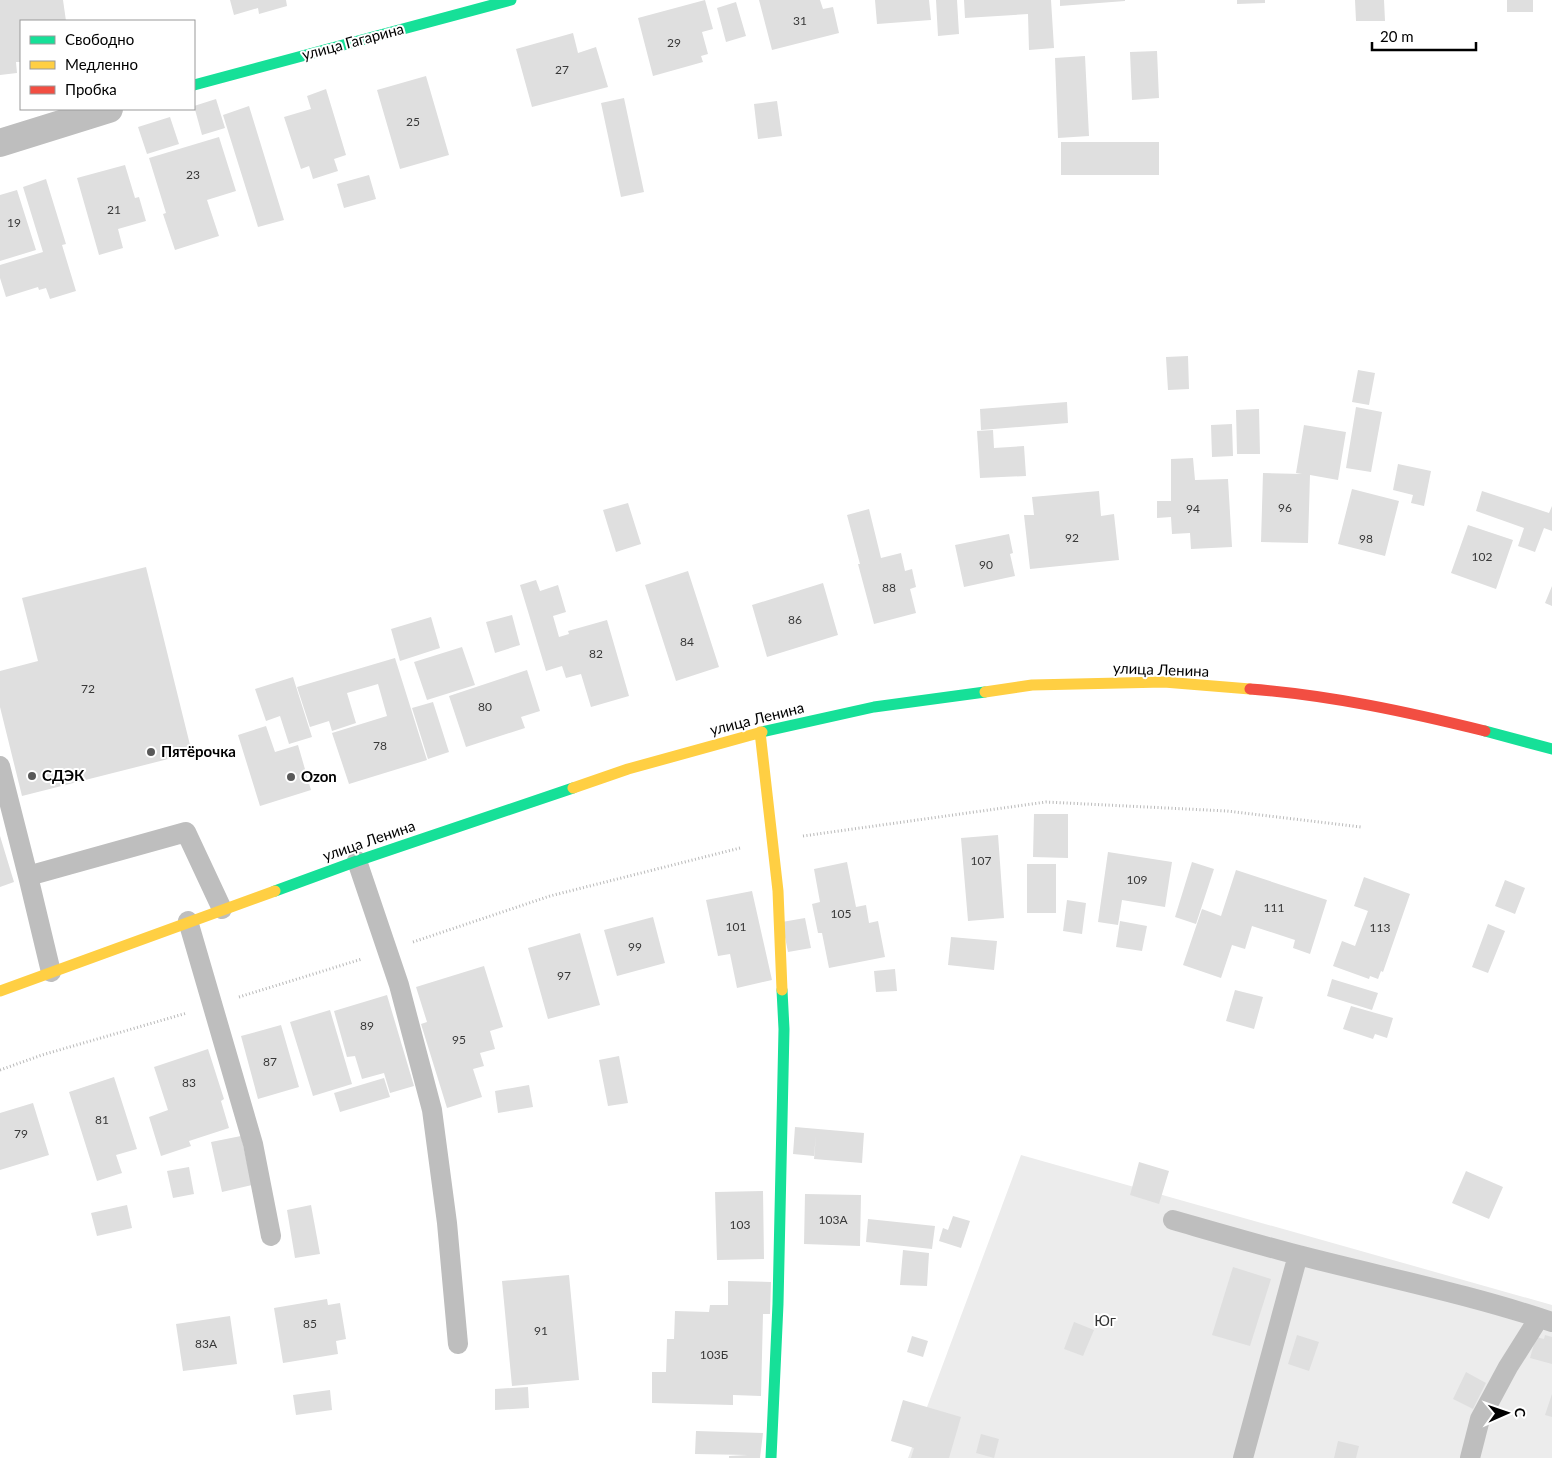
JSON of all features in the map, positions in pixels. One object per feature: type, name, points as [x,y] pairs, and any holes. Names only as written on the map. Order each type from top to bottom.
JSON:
[{"type":"main road","name":"улица Гагарина","points":[[195,85],[511,0]]},
{"type":"main road","name":"улица Ленина","points":[[0,991],[356,861],[628,768],[760,732],[874,707],[1032,685],[1164,682],[1289,692],[1399,711],[1516,739],[1552,750]]},
{"type":"main road","points":[[760,732],[778,891],[784,1029],[778,1304],[771,1458]]},
{"type":"street","points":[[0,143],[106,110]]},
{"type":"lane","points":[[0,766],[51,972]]},
{"type":"lane","points":[[28,876],[186,832],[222,909]]},
{"type":"lane","points":[[356,861],[399,985],[432,1110],[447,1223],[458,1344]]},
{"type":"lane","points":[[188,922],[253,1144],[271,1236]]},
{"type":"lane","points":[[1173,1220],[1298,1255],[1392,1277],[1505,1307],[1545,1320],[1508,1367],[1480,1419],[1470,1458]]},
{"type":"lane","points":[[1243,1458],[1298,1255]]},
{"type":"path","points":[[0,1070],[42,1055],[387,951],[550,896],[773,840],[1046,802],[1227,811],[1361,827]]},
{"type":"green space","name":"Юг","points":[[1021,1155],[1552,1305],[1552,1458],[908,1458]]},
{"type":"building","points":[[0,0],[63,0],[66,20],[20,20],[20,62],[16,62],[17,73],[0,75]]},
{"type":"building","points":[[230,0],[286,0],[287,6],[259,14],[258,8],[234,15]]},
{"type":"building","points":[[705,0],[713,29],[702,32],[708,54],[701,56],[703,62],[653,76],[638,18]]},
{"type":"building","points":[[759,0],[820,0],[823,9],[833,7],[839,33],[772,50]]},
{"type":"building","points":[[875,0],[929,0],[931,20],[877,24]]},
{"type":"building","points":[[936,0],[957,0],[959,34],[938,36]]},
{"type":"building","points":[[964,0],[1051,0],[1054,48],[1029,50],[1028,14],[965,18]]},
{"type":"building","points":[[1060,0],[1125,0],[1125,1],[1060,6]]},
{"type":"building","points":[[1237,0],[1265,0],[1265,3],[1237,4]]},
{"type":"building","points":[[1355,0],[1384,0],[1385,21],[1356,21]]},
{"type":"building","points":[[1507,0],[1533,0],[1533,12],[1507,12]]},
{"type":"building","points":[[736,2],[746,36],[726,42],[717,8]]},
{"type":"building","points":[[573,33],[578,53],[596,47],[608,87],[532,107],[516,49]]},
{"type":"building","points":[[1157,51],[1159,98],[1132,100],[1130,52]]},
{"type":"building","points":[[1085,56],[1089,136],[1058,138],[1055,58]]},
{"type":"building","points":[[426,76],[449,155],[400,169],[377,90]]},
{"type":"building","points":[[326,89],[346,155],[334,159],[338,171],[313,179],[309,166],[301,169],[284,117],[311,109],[307,96]]},
{"type":"building","points":[[624,98],[644,192],[621,197],[601,103]]},
{"type":"building","points":[[216,99],[225,128],[202,135],[195,106]]},
{"type":"building","points":[[777,101],[782,136],[758,139],[754,104]]},
{"type":"building","points":[[249,106],[284,220],[258,227],[223,115]]},
{"type":"building","points":[[170,117],[179,144],[147,154],[138,127]]},
{"type":"building","points":[[219,137],[236,191],[207,200],[219,236],[175,250],[163,214],[166,213],[149,158]]},
{"type":"building","points":[[1061,142],[1159,142],[1159,175],[1061,175]]},
{"type":"building","points":[[125,165],[135,198],[139,197],[146,221],[118,229],[123,248],[99,255],[77,178]]},
{"type":"building","points":[[369,175],[376,199],[344,208],[337,184]]},
{"type":"building","points":[[46,179],[66,244],[62,245],[76,291],[50,299],[46,288],[39,290],[38,287],[6,297],[0,278],[0,265],[43,252],[23,187]]},
{"type":"building","points":[[17,190],[36,250],[0,261],[0,195]]},
{"type":"building","points":[[1188,356],[1189,389],[1168,390],[1166,357]]},
{"type":"building","points":[[1358,370],[1375,373],[1369,405],[1352,402]]},
{"type":"building","points":[[1067,402],[1068,423],[981,430],[980,409]]},
{"type":"building","points":[[1356,407],[1382,412],[1371,472],[1346,468]]},
{"type":"building","points":[[1259,409],[1260,454],[1237,454],[1236,410]]},
{"type":"building","points":[[1232,424],[1233,456],[1212,457],[1211,425]]},
{"type":"building","points":[[1304,425],[1346,432],[1338,480],[1310,475],[1308,543],[1261,542],[1263,473],[1302,474],[1296,473]]},
{"type":"building","points":[[993,430],[994,448],[1024,446],[1026,476],[980,478],[977,431]]},
{"type":"building","points":[[1193,458],[1195,480],[1228,479],[1232,547],[1191,549],[1190,533],[1172,534],[1171,517],[1157,518],[1157,501],[1171,501],[1171,459]]},
{"type":"building","points":[[1398,464],[1431,471],[1424,506],[1411,503],[1413,495],[1393,490]]},
{"type":"building","points":[[1352,489],[1399,501],[1385,556],[1338,544]]},
{"type":"building","points":[[1099,491],[1101,516],[1114,514],[1119,560],[1030,569],[1024,515],[1034,515],[1032,497]]},
{"type":"building","points":[[1482,491],[1549,513],[1552,506],[1552,531],[1544,528],[1535,552],[1518,546],[1524,528],[1476,511]]},
{"type":"building","points":[[628,503],[641,544],[616,552],[603,510]]},
{"type":"building","points":[[869,509],[881,558],[901,553],[905,571],[912,569],[916,587],[910,589],[916,613],[874,624],[847,515]]},
{"type":"building","points":[[1468,525],[1513,540],[1496,589],[1451,573]]},
{"type":"building","points":[[1009,534],[1013,553],[1010,554],[1015,576],[964,587],[955,545]]},
{"type":"building","points":[[146,567],[192,753],[22,796],[0,707],[0,671],[38,661],[22,598]]},
{"type":"building","points":[[688,571],[719,667],[676,681],[645,585]]},
{"type":"building","points":[[536,580],[540,591],[558,585],[566,612],[553,616],[559,637],[569,634],[568,631],[607,620],[629,696],[591,707],[581,674],[566,678],[562,666],[546,671],[520,585]]},
{"type":"building","points":[[823,583],[838,635],[767,657],[752,605]]},
{"type":"building","points":[[1552,586],[1552,606],[1545,603]]},
{"type":"building","points":[[512,615],[520,645],[495,653],[486,622]]},
{"type":"building","points":[[431,617],[440,648],[400,661],[391,629]]},
{"type":"building","points":[[462,647],[475,685],[427,700],[414,662]]},
{"type":"building","points":[[395,658],[427,760],[349,784],[332,733],[387,716],[378,684],[347,693],[356,723],[332,731],[329,721],[310,727],[297,687]]},
{"type":"building","points":[[527,670],[540,711],[521,717],[525,728],[466,747],[449,696]]},
{"type":"building","points":[[293,677],[312,737],[289,744],[280,716],[266,721],[255,689]]},
{"type":"building","points":[[433,702],[449,752],[428,759],[412,708]]},
{"type":"building","points":[[266,726],[275,752],[298,745],[311,790],[260,806],[238,735]]},
{"type":"building","points":[[1034,814],[1068,814],[1068,858],[1033,857]]},
{"type":"building","points":[[998,835],[1004,918],[968,921],[961,838]]},
{"type":"building","points":[[0,836],[14,882],[0,887]]},
{"type":"building","points":[[1108,852],[1172,862],[1165,907],[1122,900],[1118,925],[1098,922]]},
{"type":"building","points":[[847,862],[856,907],[866,905],[869,923],[878,921],[885,957],[829,968],[822,933],[818,933],[812,904],[820,902],[814,869]]},
{"type":"building","points":[[1192,862],[1214,869],[1196,924],[1175,917]]},
{"type":"building","points":[[1027,864],[1056,864],[1056,913],[1027,913]]},
{"type":"building","points":[[1236,870],[1327,900],[1310,954],[1293,948],[1295,940],[1252,926],[1245,949],[1232,945],[1221,978],[1183,965],[1202,909],[1221,916]]},
{"type":"building","points":[[1364,877],[1410,894],[1383,972],[1381,971],[1378,979],[1370,976],[1369,979],[1333,966],[1342,941],[1355,946],[1368,911],[1354,906]]},
{"type":"building","points":[[1505,880],[1525,888],[1515,914],[1495,906]]},
{"type":"building","points":[[752,891],[772,980],[737,988],[730,954],[718,956],[706,900]]},
{"type":"building","points":[[1067,900],[1086,903],[1082,934],[1063,931]]},
{"type":"building","points":[[653,917],[665,963],[617,976],[604,930]]},
{"type":"building","points":[[805,918],[811,948],[788,952],[782,922]]},
{"type":"building","points":[[1120,921],[1147,926],[1142,951],[1116,947]]},
{"type":"building","points":[[1488,924],[1505,931],[1488,973],[1472,967]]},
{"type":"building","points":[[580,933],[600,1005],[548,1019],[528,948]]},
{"type":"building","points":[[951,937],[997,941],[994,970],[948,965]]},
{"type":"building","points":[[484,966],[503,1027],[490,1031],[495,1049],[480,1053],[484,1066],[473,1069],[482,1097],[447,1108],[421,1024],[427,1022],[416,987]]},
{"type":"building","points":[[895,969],[897,991],[876,992],[874,971]]},
{"type":"building","points":[[1332,979],[1378,993],[1372,1010],[1327,996]]},
{"type":"building","points":[[1235,990],[1263,997],[1254,1029],[1226,1021]]},
{"type":"building","points":[[387,995],[414,1086],[390,1093],[384,1073],[362,1079],[355,1056],[347,1057],[334,1011]]},
{"type":"building","points":[[1351,1006],[1393,1018],[1387,1038],[1375,1034],[1373,1039],[1343,1029]]},
{"type":"building","points":[[330,1010],[352,1084],[313,1096],[290,1022]]},
{"type":"building","points":[[281,1025],[299,1087],[258,1099],[241,1036]]},
{"type":"building","points":[[208,1049],[224,1099],[221,1101],[229,1128],[189,1141],[191,1146],[161,1156],[149,1117],[168,1110],[154,1067]]},
{"type":"building","points":[[619,1056],[628,1103],[608,1106],[599,1060]]},
{"type":"building","points":[[114,1077],[137,1149],[116,1155],[122,1173],[97,1181],[69,1092]]},
{"type":"building","points":[[384,1078],[390,1097],[340,1112],[334,1093]]},
{"type":"building","points":[[529,1085],[533,1107],[498,1113],[495,1091]]},
{"type":"building","points":[[33,1103],[49,1155],[0,1170],[0,1113]]},
{"type":"building","points":[[795,1127],[864,1133],[862,1163],[814,1159],[816,1135],[814,1156],[793,1154]]},
{"type":"building","points":[[241,1136],[252,1185],[222,1192],[211,1142]]},
{"type":"building","points":[[1139,1162],[1169,1171],[1159,1204],[1130,1195]]},
{"type":"building","points":[[189,1167],[194,1194],[173,1198],[167,1171]]},
{"type":"building","points":[[1466,1171],[1503,1187],[1489,1219],[1452,1203]]},
{"type":"building","points":[[763,1191],[764,1259],[717,1260],[715,1192]]},
{"type":"building","points":[[805,1194],[861,1195],[860,1246],[804,1244]]},
{"type":"building","points":[[127,1205],[132,1228],[97,1236],[91,1213]]},
{"type":"building","points":[[311,1205],[320,1254],[295,1258],[287,1210]]},
{"type":"building","points":[[953,1216],[970,1221],[961,1248],[939,1241],[943,1228],[948,1230]]},
{"type":"building","points":[[868,1219],[935,1226],[932,1249],[866,1242]]},
{"type":"building","points":[[903,1250],[929,1253],[927,1286],[900,1285]]},
{"type":"building","points":[[1233,1267],[1271,1279],[1250,1346],[1212,1335]]},
{"type":"building","points":[[569,1275],[579,1380],[512,1386],[502,1281]]},
{"type":"building","points":[[728,1281],[771,1282],[770,1314],[763,1314],[761,1396],[733,1395],[733,1405],[652,1403],[652,1372],[666,1372],[667,1339],[674,1339],[675,1311],[709,1312],[710,1305],[728,1305]]},
{"type":"building","points":[[327,1299],[328,1305],[340,1303],[346,1339],[336,1341],[338,1354],[283,1363],[274,1308]]},
{"type":"building","points":[[230,1316],[237,1364],[183,1371],[176,1324]]},
{"type":"building","points":[[1074,1322],[1094,1330],[1083,1356],[1064,1349]]},
{"type":"building","points":[[1297,1335],[1319,1342],[1309,1371],[1288,1364]]},
{"type":"building","points":[[1545,1335],[1552,1337],[1552,1364],[1530,1358],[1536,1337],[1544,1339]]},
{"type":"building","points":[[912,1336],[928,1341],[923,1357],[907,1352]]},
{"type":"building","points":[[1466,1372],[1486,1383],[1473,1409],[1453,1399]]},
{"type":"building","points":[[528,1387],[529,1408],[495,1410],[495,1389]]},
{"type":"building","points":[[330,1390],[332,1410],[296,1415],[293,1395]]},
{"type":"building","points":[[1552,1394],[1552,1417],[1545,1415]]},
{"type":"building","points":[[903,1400],[961,1417],[949,1458],[911,1458],[914,1448],[891,1441]]},
{"type":"building","points":[[696,1431],[763,1433],[760,1458],[729,1458],[729,1456],[748,1455],[695,1454]]},
{"type":"building","points":[[981,1434],[999,1439],[994,1458],[976,1453]]},
{"type":"building","points":[[1338,1441],[1359,1446],[1356,1458],[1334,1458]]},
{"type":"traffic: fast","points":[[195,85],[511,0]]},
{"type":"traffic: fast","points":[[762,732],[874,707],[985,692]]},
{"type":"traffic: fast","points":[[1485,731],[1552,749]]},
{"type":"traffic: fast","points":[[275,891],[357,861],[573,788]]},
{"type":"traffic: fast","points":[[771,1458],[778,1304],[784,1029],[782,990]]},
{"type":"traffic: slow","points":[[985,692],[1032,685],[1164,682],[1250,689]]},
{"type":"traffic: slow","points":[[760,732],[778,891],[782,990]]},
{"type":"traffic: slow","points":[[573,788],[628,769],[762,732]]},
{"type":"traffic: slow","points":[[0,991],[275,891]]},
{"type":"traffic: jam","points":[[1250,689],[1310,695],[1369,705],[1485,731]]},
{"type":"place","name":"Пятёрочка","points":[[151,752]]},
{"type":"place","name":"СДЭК","points":[[32,776]]},
{"type":"place","name":"Ozon","points":[[291,777]]}]
